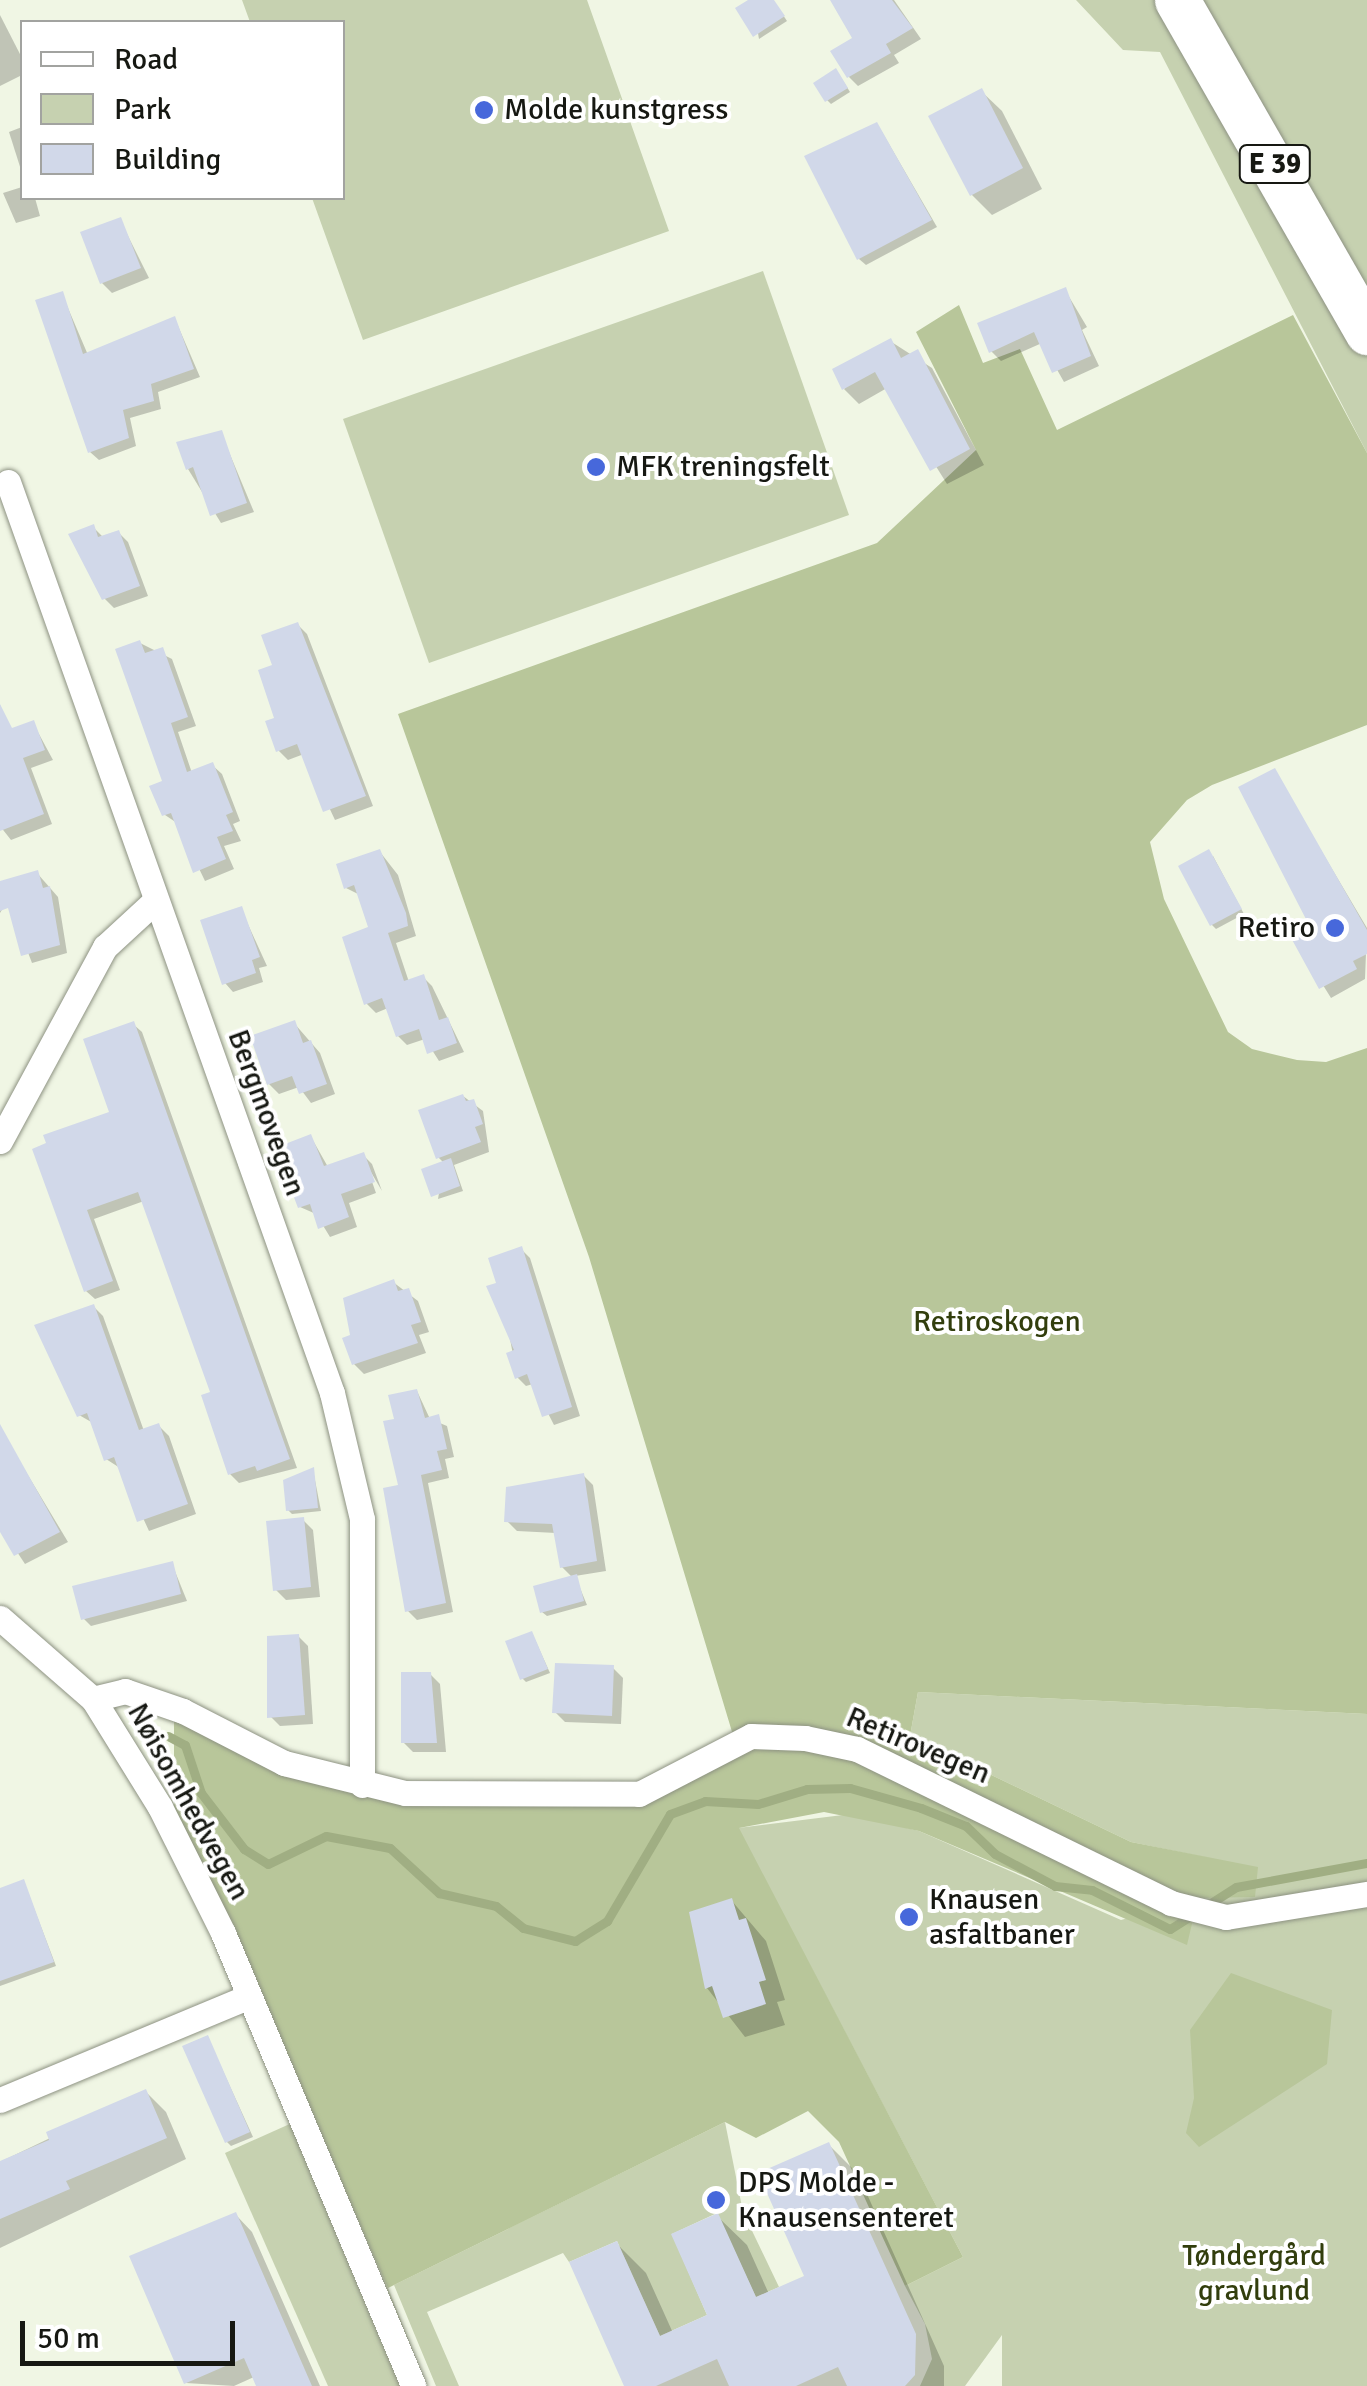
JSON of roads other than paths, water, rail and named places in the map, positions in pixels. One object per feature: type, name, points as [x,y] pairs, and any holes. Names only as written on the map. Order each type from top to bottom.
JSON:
[{"type":"highway","name":"E 39","points":[[1176,0],[1367,332]]},
{"type":"highway","name":"E 39","points":[[1212,0],[1367,285]]},
{"type":"street","name":"Bergmovegen","points":[[8,482],[332,1393],[358,1501],[362,1785]]},
{"type":"street","points":[[0,1142],[105,947],[156,900]]},
{"type":"street","name":"Nøisomhedvegen","points":[[0,1618],[93,1699],[160,1807],[248,1996],[413,2386]]},
{"type":"street","name":"Retirovegen","points":[[93,1699],[124,1692],[183,1711],[284,1762],[405,1794],[639,1794],[751,1736],[805,1738],[857,1749],[1171,1903],[1226,1918],[1367,1894]]},
{"type":"street","points":[[0,2100],[248,1996]]},
{"type":"waterway","points":[[168,1736],[185,1745],[201,1793],[244,1849],[268,1864],[326,1836],[390,1848],[439,1893],[496,1906],[523,1928],[575,1941],[607,1921],[670,1814],[705,1801],[758,1804],[807,1789],[850,1788],[921,1808],[966,1826],[995,1854],[1055,1886],[1092,1890],[1170,1929],[1236,1887],[1367,1863]]},
{"type":"place","name":"Molde kunstgress","points":[[484,110]]},
{"type":"place","name":"MFK treningsfelt","points":[[596,467]]},
{"type":"place","name":"Retiro","points":[[1335,928]]},
{"type":"place","name":"Knausen asfaltbaner","points":[[909,1917]]},
{"type":"place","name":"DPS Molde - Knausensenteret","points":[[716,2200]]},
{"type":"park label","name":"Retiroskogen","points":[[997,1322]]},
{"type":"park label","name":"Tøndergård gravlund","points":[[1254,2273]]}]
